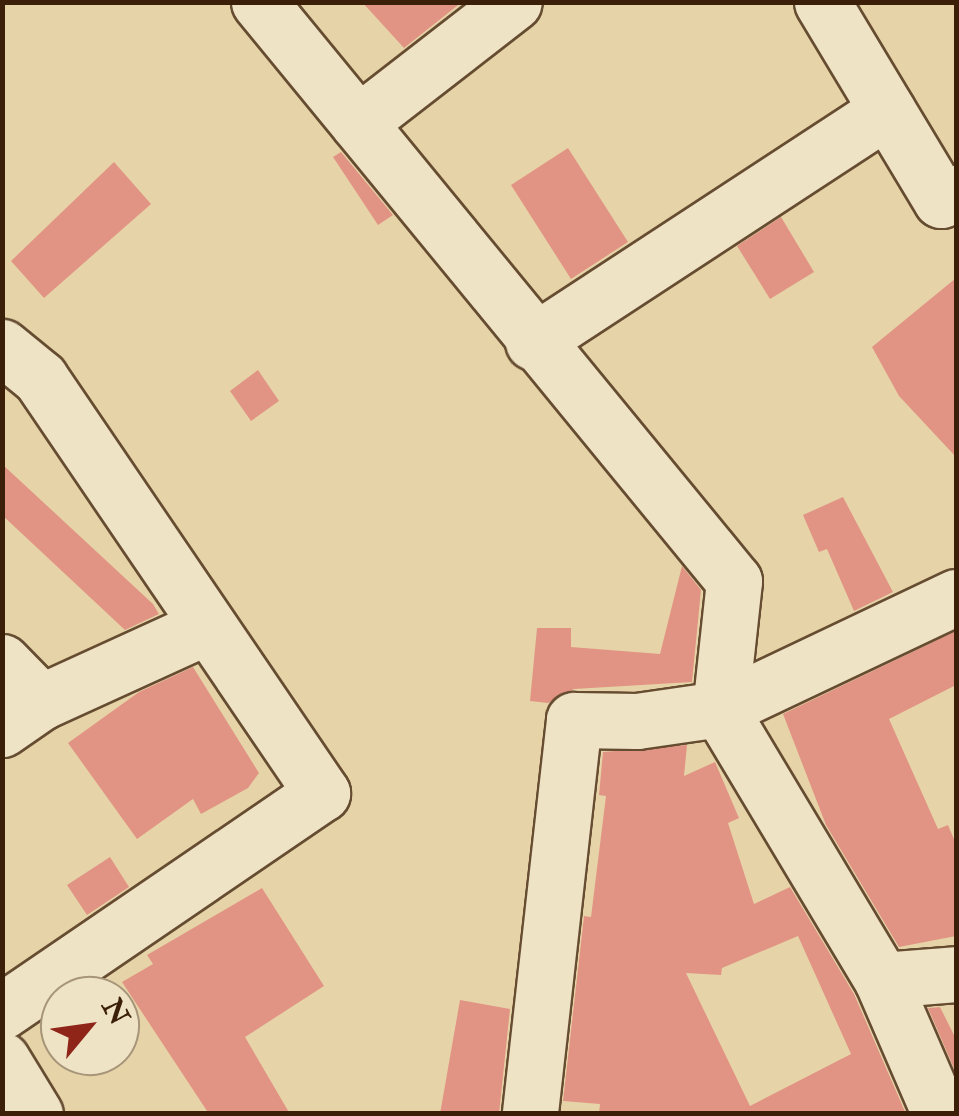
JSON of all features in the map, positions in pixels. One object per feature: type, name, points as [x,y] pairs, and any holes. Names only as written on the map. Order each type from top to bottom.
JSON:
[{"type":"street","points":[[259,2],[533,342],[734,581],[720,709],[882,980],[940,1114]]},
{"type":"street","points":[[358,123],[514,2]]},
{"type":"street","points":[[822,2],[941,200],[956,193]]},
{"type":"street","points":[[533,342],[887,110]]},
{"type":"street","points":[[2,347],[40,378],[322,792],[2,1010]]},
{"type":"street","points":[[530,1114],[574,720],[637,721],[720,709],[956,597]]},
{"type":"street","points":[[2,662],[22,716],[208,626]]},
{"type":"street","points":[[882,980],[956,974]]},
{"type":"street","points":[[2,1060],[35,1114]]},
{"type":"building","points":[[362,2],[462,2],[404,48]]},
{"type":"building","points":[[568,148],[628,242],[571,279],[511,185]]},
{"type":"building","points":[[341,152],[393,215],[378,225],[333,157]]},
{"type":"building","points":[[114,162],[151,204],[44,298],[11,261]]},
{"type":"building","points":[[781,217],[814,272],[770,299],[737,246]]},
{"type":"building","points":[[956,278],[956,457],[899,396],[872,347]]},
{"type":"building","points":[[258,370],[279,401],[251,421],[230,391]]},
{"type":"building","points":[[2,464],[153,604],[159,614],[125,630],[2,515]]},
{"type":"building","points":[[843,497],[893,592],[854,611],[827,549],[819,552],[803,515]]},
{"type":"building","points":[[682,566],[701,590],[692,682],[574,689],[548,703],[530,701],[537,628],[571,628],[571,647],[660,654]]},
{"type":"building","points":[[956,631],[956,685],[889,719],[938,829],[948,825],[956,844],[956,936],[899,947],[826,825],[783,714]]},
{"type":"building","points":[[193,667],[259,773],[248,788],[201,814],[193,799],[137,839],[68,743],[139,692]]},
{"type":"building","points":[[687,745],[684,776],[715,762],[739,818],[728,823],[754,904],[790,887],[854,994],[906,1114],[599,1114],[600,1104],[563,1101],[584,916],[591,917],[606,796],[599,795],[603,752]],"holes":[[[798,936],[851,1054],[750,1106],[686,973],[721,975],[722,968]]]},
{"type":"building","points":[[110,857],[129,887],[87,915],[67,885]]},
{"type":"building","points":[[262,888],[324,986],[245,1037],[290,1114],[209,1114],[140,1009],[140,976],[132,976],[153,964],[147,955]]},
{"type":"building","points":[[460,1000],[510,1009],[499,1114],[440,1114]]},
{"type":"building","points":[[940,1007],[956,1039],[956,1073],[928,1008]]}]
